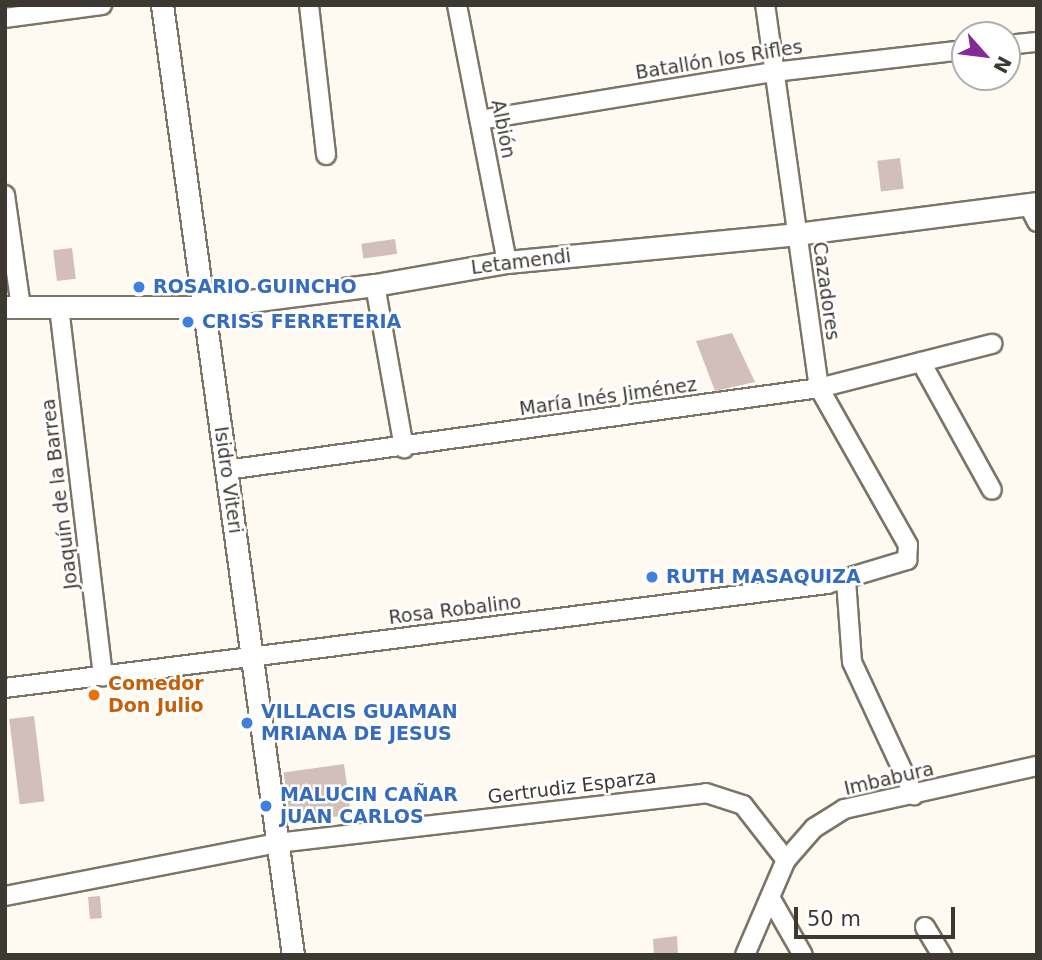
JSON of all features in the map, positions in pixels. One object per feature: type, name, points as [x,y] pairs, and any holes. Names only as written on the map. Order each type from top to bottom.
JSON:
[{"type":"street","points":[[5,18],[102,5]]},
{"type":"street","name":"Isidro Viteri","points":[[162,5],[293,955]]},
{"type":"street","points":[[309,5],[326,155]]},
{"type":"street","name":"Albión","points":[[457,5],[508,262]]},
{"type":"street","name":"Cazadores","points":[[765,5],[819,388],[908,545],[907,560]]},
{"type":"street","name":"Batallón los Rifles","points":[[480,120],[774,72],[951,52]]},
{"type":"street","points":[[5,195],[13,307]]},
{"type":"street","name":"Letamendi","points":[[13,307],[203,307],[375,285],[508,262],[1034,210]]},
{"type":"street","points":[[375,285],[404,448]]},
{"type":"street","name":"Joaquín de la Barrea","points":[[59,307],[103,676]]},
{"type":"street","name":"María Inés Jiménez","points":[[226,470],[404,448],[819,388],[992,344]]},
{"type":"street","points":[[921,362],[992,489]]},
{"type":"street","name":"Rosa Robalino","points":[[5,688],[846,580],[907,560]]},
{"type":"street","points":[[846,580],[852,662],[914,794]]},
{"type":"street","name":"Imbabura","points":[[745,955],[786,860],[814,828],[844,809],[1037,766]]},
{"type":"street","name":"Gertrudiz Esparza","points":[[5,896],[277,843],[706,793],[743,805],[786,860]]},
{"type":"street","points":[[771,899],[803,955]]},
{"type":"street","points":[[925,927],[942,955]]},
{"type":"building","points":[[900,158],[904,189],[881,192],[877,161]]},
{"type":"building","points":[[395,239],[397,254],[363,259],[361,244]]},
{"type":"building","points":[[72,248],[76,279],[57,281],[53,250]]},
{"type":"building","points":[[732,333],[755,382],[715,391],[696,341]]},
{"type":"building","points":[[34,716],[44,801],[20,804],[9,719]]},
{"type":"building","points":[[344,764],[351,815],[291,823],[284,772]]},
{"type":"building","points":[[100,896],[102,918],[90,919],[88,897]]},
{"type":"building","points":[[677,936],[678,955],[654,955],[653,939]]},
{"type":"place","name":"ROSARIO GUINCHO","points":[[139,287]]},
{"type":"place","name":"CRISS FERRETERIA","points":[[188,322]]},
{"type":"place","name":"RUTH MASAQUIZA","points":[[652,577]]},
{"type":"place","name":"Comedor Don Julio","points":[[94,695]]},
{"type":"place","name":"VILLACIS GUAMAN MRIANA DE JESUS","points":[[247,723]]},
{"type":"place","name":"MALUCIN CAÑAR JUAN CARLOS","points":[[266,806]]}]
